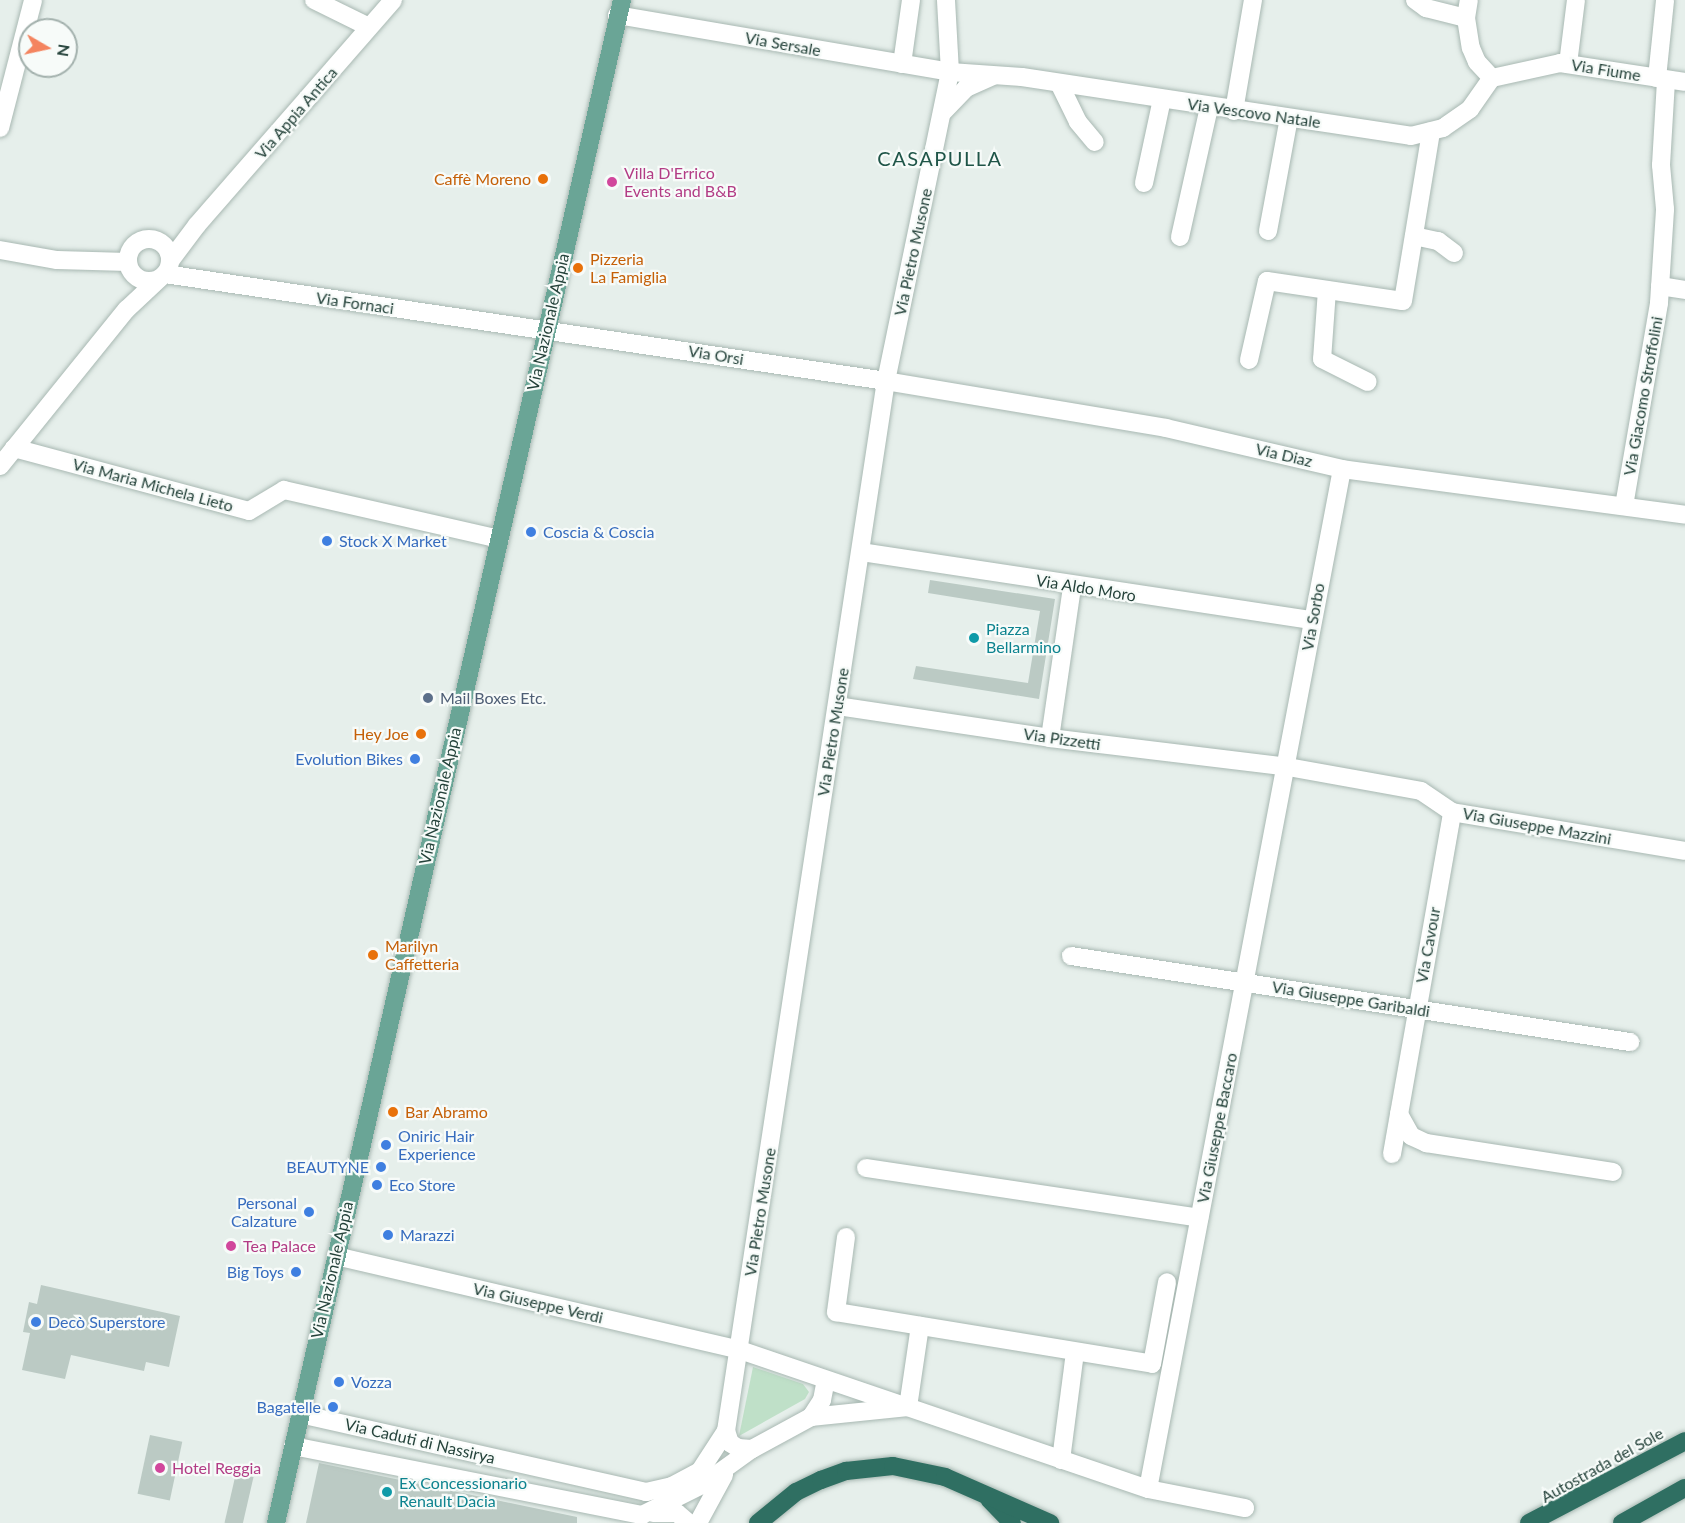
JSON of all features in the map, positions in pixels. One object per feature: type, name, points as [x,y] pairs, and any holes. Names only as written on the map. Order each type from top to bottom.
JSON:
[{"type":"highway","points":[[1529,1523],[1685,1441]]},
{"type":"highway","name":"Autostrada del Sole","points":[[1539,1523],[1685,1441]]},
{"type":"highway","points":[[758,1523],[804,1488],[846,1471],[871,1467],[915,1469],[983,1493],[1050,1523]]},
{"type":"highway","points":[[1622,1523],[1635,1518],[1685,1488]]},
{"type":"highway","points":[[983,1493],[1012,1523]]},
{"type":"main road","name":"Via Nazionale Appia","points":[[276,1523],[619,8]]},
{"type":"street","points":[[0,128],[33,0]]},
{"type":"street","points":[[314,0],[369,27]]},
{"type":"street","name":"Via Appia Antica","points":[[0,466],[126,310],[165,271],[197,225],[393,0]]},
{"type":"street","points":[[908,65],[911,0]]},
{"type":"street","name":"Via Pietro Musone","points":[[726,1431],[886,381],[950,72],[946,0]]},
{"type":"street","points":[[1234,111],[1253,0]]},
{"type":"street","points":[[1415,0],[1426,8],[1468,9],[1471,48],[1477,62],[1492,78]]},
{"type":"street","points":[[1568,64],[1576,0]]},
{"type":"street","name":"Via Giacomo Stroffolini","points":[[1624,506],[1660,286],[1665,209],[1661,165],[1661,79],[1665,0]]},
{"type":"street","name":"Via Sersale","points":[[619,8],[950,72]]},
{"type":"street","name":"Via Fiume","points":[[1492,78],[1568,64],[1685,82]]},
{"type":"street","name":"Via Pietro Musone","points":[[908,65],[932,83],[941,116]]},
{"type":"street","name":"Via Vescovo Natale","points":[[950,72],[1059,83],[1412,136],[1443,128],[1477,103],[1492,78]]},
{"type":"street","points":[[941,116],[966,88],[994,75]]},
{"type":"street","points":[[1059,83],[1078,122],[1095,142]]},
{"type":"street","points":[[1144,183],[1162,99]]},
{"type":"street","points":[[1180,237],[1209,107]]},
{"type":"street","points":[[1268,231],[1288,118]]},
{"type":"street","points":[[1250,360],[1267,281],[1403,301],[1431,131]]},
{"type":"street","name":"Via Appia Antica","points":[[128,262],[135,243],[149,238],[162,243],[197,225]]},
{"type":"street","points":[[1414,236],[1438,240],[1454,253]]},
{"type":"street","points":[[0,250],[57,260],[128,262],[139,279],[165,271],[162,243]]},
{"type":"street","name":"Via Fornaci","points":[[165,271],[546,330]]},
{"type":"street","name":"Via Appia Antica","points":[[126,310],[139,279]]},
{"type":"street","points":[[1660,286],[1685,290]]},
{"type":"street","points":[[1327,290],[1322,359],[1368,382]]},
{"type":"street","name":"Via Orsi","points":[[546,330],[886,381]]},
{"type":"street","name":"Via Diaz","points":[[886,381],[1166,428],[1342,468],[1685,515]]},
{"type":"street","name":"Via Maria Michela Lieto","points":[[14,448],[249,511],[284,490],[499,539]]},
{"type":"street","name":"Via Sorbo","points":[[1288,767],[1311,620],[1342,468]]},
{"type":"street","name":"Via Aldo Moro","points":[[861,552],[1072,587],[1311,620]]},
{"type":"street","points":[[1050,738],[1072,587]]},
{"type":"street","name":"Via Pizzetti","points":[[837,706],[1050,738],[1288,767]]},
{"type":"street","name":"Via Giuseppe Mazzini","points":[[1288,767],[1421,791],[1452,812],[1685,851]]},
{"type":"street","name":"Via Giuseppe Baccaro","points":[[1148,1489],[1288,767]]},
{"type":"street","name":"Via Cavour","points":[[1392,1154],[1452,812]]},
{"type":"street","name":"Via Giuseppe Garibaldi","points":[[1071,956],[1630,1042]]},
{"type":"street","points":[[1399,1114],[1411,1136],[1426,1143],[1613,1172]]},
{"type":"street","points":[[866,1168],[1199,1218]]},
{"type":"street","points":[[846,1237],[836,1312],[1152,1364],[1167,1282]]},
{"type":"street","name":"Via Giuseppe Verdi","points":[[336,1256],[740,1350]]},
{"type":"street","points":[[908,1407],[921,1326]]},
{"type":"street","points":[[740,1350],[1148,1489],[1245,1508]]},
{"type":"street","points":[[1061,1460],[1075,1352]]},
{"type":"street","points":[[811,1417],[822,1400],[826,1380]]},
{"type":"street","points":[[726,1431],[730,1443],[738,1448],[752,1449],[811,1417],[908,1407]]},
{"type":"street","name":"Via Caduti di Nassirya","points":[[300,1414],[646,1491],[674,1507]]},
{"type":"street","name":"Via Caduti di Nassirya","points":[[674,1507],[726,1431]]},
{"type":"street","name":"Via Caduti di Nassirya","points":[[293,1446],[642,1515],[674,1507],[752,1449]]},
{"type":"street","name":"Via Caduti di Nassirya","points":[[698,1523],[728,1469]]},
{"type":"green space","points":[[753,1367],[803,1384],[809,1392],[805,1399],[739,1436]]},
{"type":"building","points":[[930,580],[1055,599],[1039,699],[913,679],[916,666],[1028,683],[1040,611],[928,593]]},
{"type":"building","points":[[41,1285],[180,1316],[169,1367],[146,1362],[144,1371],[71,1355],[65,1379],[22,1370],[30,1333],[23,1332],[29,1302],[37,1304]]},
{"type":"building","name":"Hotel Reggia","points":[[150,1435],[182,1442],[170,1501],[138,1494]]},
{"type":"building","name":"Ex Concessionario Renault Dacia","points":[[319,1463],[577,1517],[577,1523],[306,1523]]},
{"type":"building","points":[[236,1473],[254,1477],[243,1523],[225,1523]]},
{"type":"place","name":"Caffè Moreno","points":[[543,179]]},
{"type":"place","name":"Villa D'Errico Events and B&B","points":[[612,182]]},
{"type":"place","name":"Pizzeria La Famiglia","points":[[578,268]]},
{"type":"place","name":"Coscia & Coscia","points":[[531,532]]},
{"type":"place","name":"Stock X Market","points":[[327,541]]},
{"type":"place","name":"Piazza Bellarmino","points":[[974,638]]},
{"type":"place","name":"Mail Boxes Etc.","points":[[428,698]]},
{"type":"place","name":"Hey Joe","points":[[421,734]]},
{"type":"place","name":"Evolution Bikes","points":[[415,759]]},
{"type":"place","name":"Marilyn Caffetteria","points":[[373,955]]},
{"type":"place","name":"Bar Abramo","points":[[393,1112]]},
{"type":"place","name":"Oniric Hair Experience","points":[[386,1145]]},
{"type":"place","name":"BEAUTYNE","points":[[381,1167]]},
{"type":"place","name":"Eco Store","points":[[377,1185]]},
{"type":"place","name":"Personal Calzature","points":[[309,1212]]},
{"type":"place","name":"Marazzi","points":[[388,1235]]},
{"type":"place","name":"Tea Palace","points":[[231,1246]]},
{"type":"place","name":"Big Toys","points":[[296,1272]]},
{"type":"place","name":"Decò Superstore","points":[[36,1322]]},
{"type":"place","name":"Vozza","points":[[339,1382]]},
{"type":"place","name":"Bagatelle","points":[[333,1407]]},
{"type":"place","name":"Hotel Reggia","points":[[160,1468]]},
{"type":"place","name":"Ex Concessionario Renault Dacia","points":[[387,1492]]},
{"type":"district","name":"CASAPULLA","points":[[940,158]]}]
